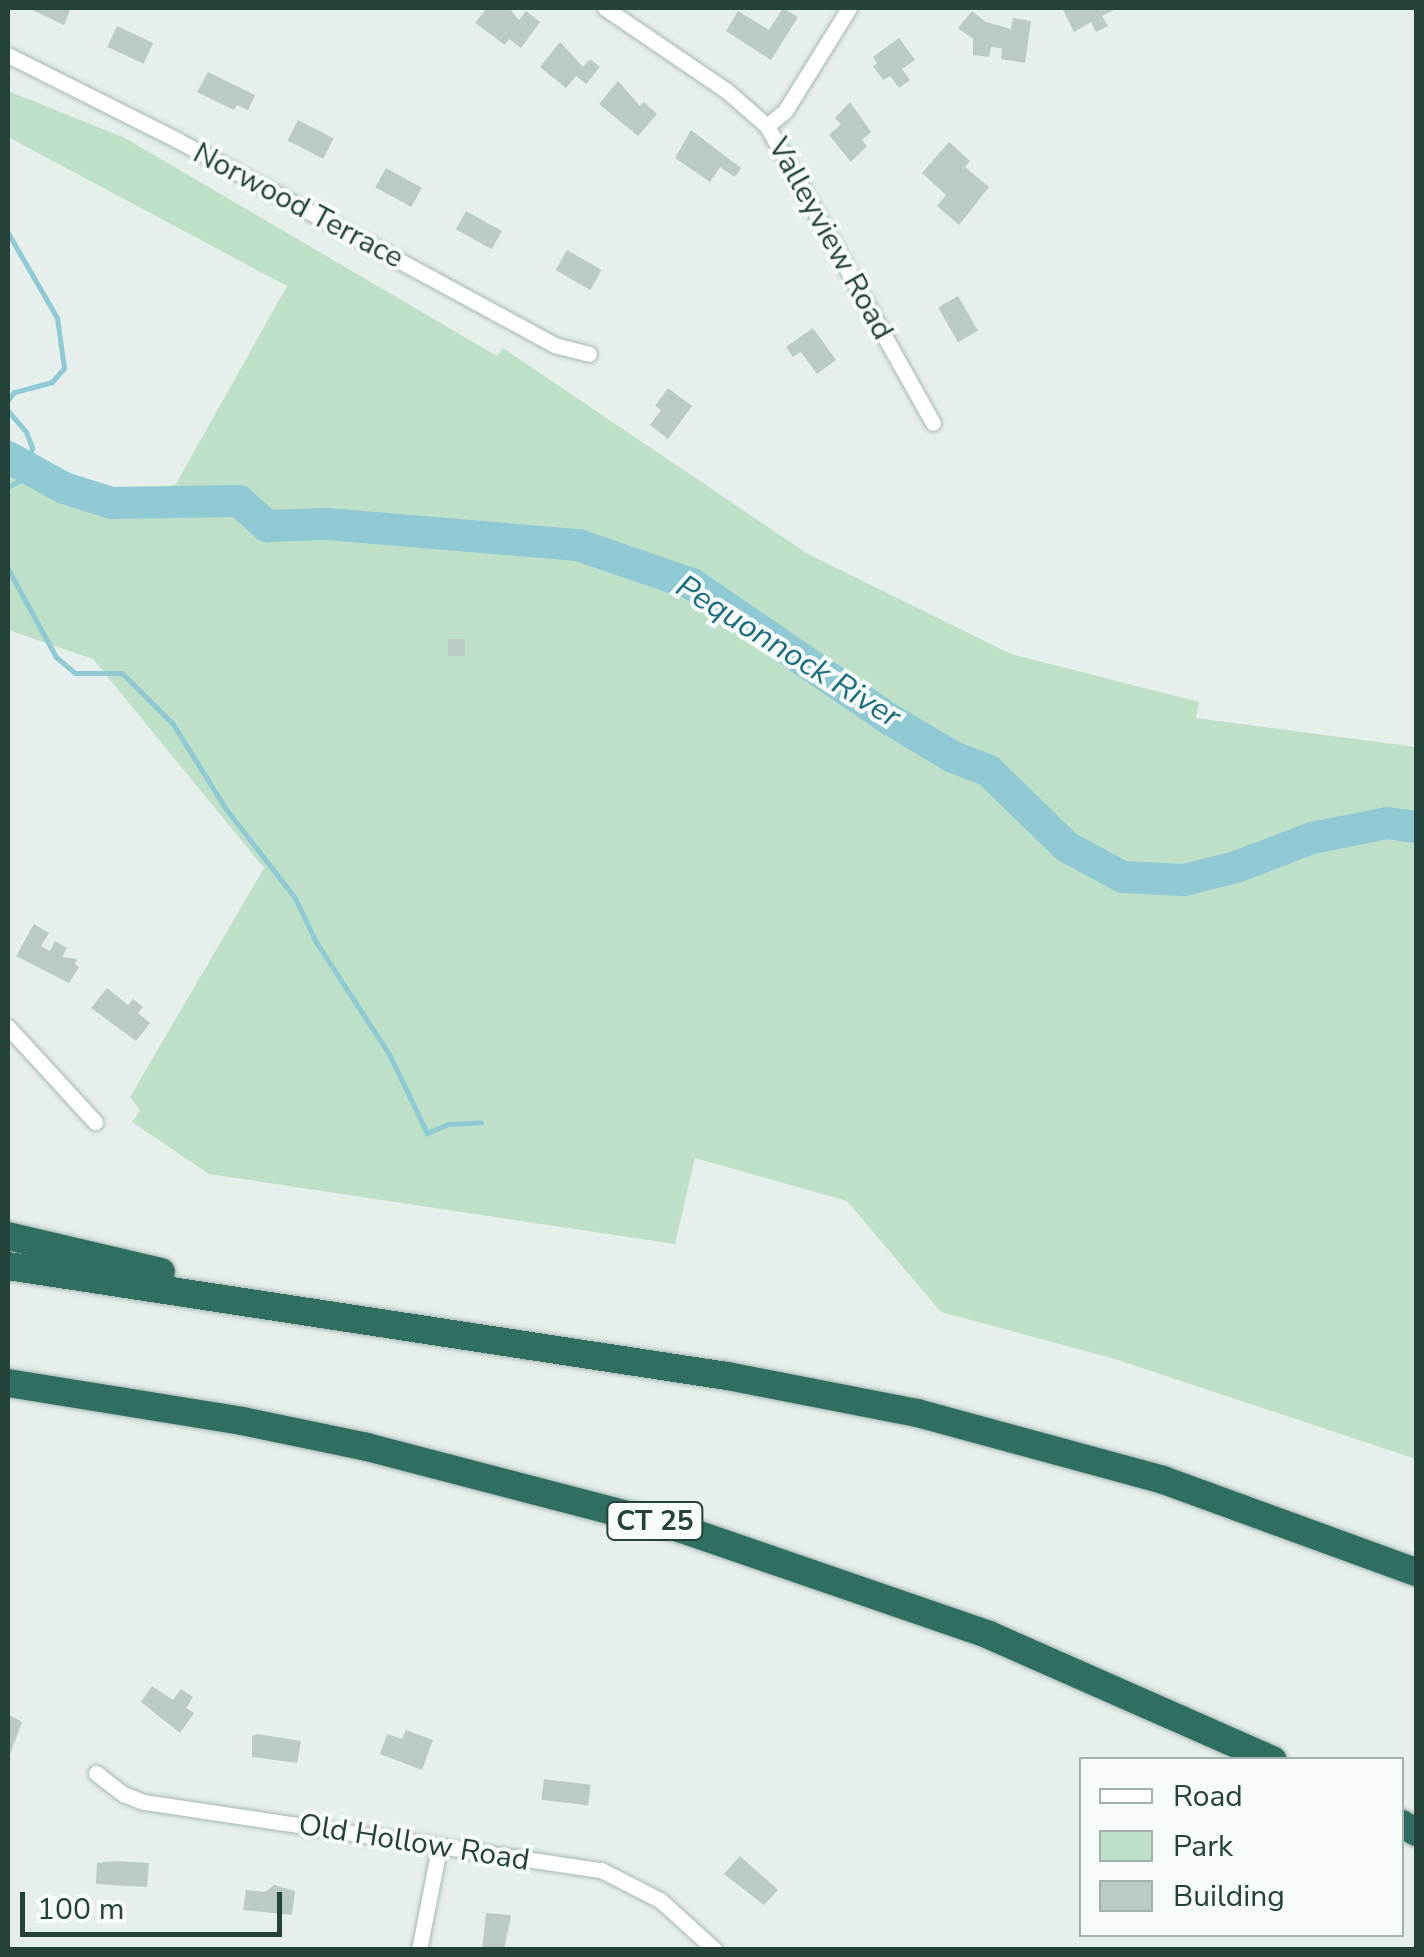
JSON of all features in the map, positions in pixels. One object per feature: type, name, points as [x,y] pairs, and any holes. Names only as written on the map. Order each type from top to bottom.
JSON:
[{"type":"highway","points":[[8,1236],[412,1328]]},
{"type":"highway","points":[[8,1266],[790,1387],[962,1424],[1194,1490],[1416,1572]]},
{"type":"highway","name":"CT 25","points":[[8,1383],[178,1410],[480,1473],[748,1550],[988,1636],[1266,1757]]},
{"type":"highway","points":[[8,1395],[178,1410]]},
{"type":"street","name":"Valleyview Road","points":[[605,8],[727,91],[767,126],[933,423]]},
{"type":"street","points":[[767,126],[785,111],[850,8]]},
{"type":"street","name":"Norwood Terrace","points":[[8,56],[176,140],[554,345],[589,354]]},
{"type":"street","points":[[8,1027],[95,1122]]},
{"type":"street","name":"Old Hollow Road","points":[[96,1773],[123,1794],[144,1802],[602,1870],[660,1900],[715,1950]]},
{"type":"street","points":[[419,1950],[439,1848]]},
{"type":"green space","points":[[8,91],[125,138],[497,356],[503,348],[808,554],[1011,654],[1199,702],[1196,718],[1416,747],[1416,1459],[1115,1359],[941,1312],[847,1201],[695,1158],[675,1244],[209,1174],[132,1122],[140,1110],[130,1097],[264,868],[93,659],[8,630],[8,457],[135,497],[176,484],[287,286],[8,137]]},
{"type":"building","points":[[28,8],[71,8],[64,25]]},
{"type":"building","points":[[487,8],[509,8],[519,20],[526,11],[540,22],[521,48],[509,39],[505,45],[475,23]]},
{"type":"building","points":[[783,8],[798,17],[771,60],[726,31],[738,11],[769,30]]},
{"type":"building","points":[[1118,8],[1102,16],[1108,26],[1096,32],[1091,22],[1074,32],[1063,10]]},
{"type":"building","points":[[972,11],[986,22],[1011,29],[1013,18],[1031,21],[1025,63],[1001,59],[1002,48],[991,47],[989,57],[973,55],[973,39],[958,28]]},
{"type":"building","points":[[117,26],[153,43],[144,64],[107,47]]},
{"type":"building","points":[[899,38],[915,60],[902,69],[910,80],[899,88],[890,76],[883,80],[873,66],[877,63],[873,57]]},
{"type":"building","points":[[560,42],[583,67],[590,59],[600,67],[586,84],[576,76],[566,88],[540,67]]},
{"type":"building","points":[[208,72],[255,95],[248,110],[237,105],[234,110],[197,92]]},
{"type":"building","points":[[618,81],[640,106],[644,102],[657,114],[638,136],[599,104]]},
{"type":"building","points":[[850,102],[871,132],[862,140],[867,146],[851,162],[829,135],[841,124],[835,118]]},
{"type":"building","points":[[298,120],[334,138],[323,159],[288,140]]},
{"type":"building","points":[[691,130],[741,168],[735,177],[720,167],[710,182],[675,158]]},
{"type":"building","points":[[949,142],[970,161],[965,167],[989,187],[959,225],[937,206],[946,195],[922,173]]},
{"type":"building","points":[[386,168],[422,188],[411,207],[375,187]]},
{"type":"building","points":[[466,211],[502,231],[492,249],[456,229]]},
{"type":"building","points":[[567,250],[602,270],[590,290],[556,270]]},
{"type":"building","points":[[958,296],[978,331],[958,342],[938,308]]},
{"type":"building","points":[[813,328],[836,360],[817,374],[801,352],[793,357],[786,347]]},
{"type":"building","points":[[668,388],[692,406],[668,439],[650,425],[661,410],[655,406]]},
{"type":"building","points":[[448,639],[465,639],[465,656],[448,656]]},
{"type":"building","points":[[34,924],[49,933],[41,946],[50,951],[55,941],[67,948],[62,957],[77,959],[75,964],[79,967],[69,983],[16,956]]},
{"type":"building","points":[[107,988],[128,1005],[133,999],[143,1007],[138,1013],[150,1023],[136,1041],[91,1008]]},
{"type":"building","points":[[152,1686],[173,1700],[181,1689],[193,1697],[186,1708],[194,1713],[180,1733],[141,1702]]},
{"type":"building","points":[[8,1714],[22,1722],[8,1760]]},
{"type":"building","points":[[406,1730],[433,1740],[422,1770],[380,1754],[387,1734],[402,1739]]},
{"type":"building","points":[[252,1736],[301,1741],[297,1763],[252,1757]]},
{"type":"building","points":[[544,1779],[591,1785],[588,1806],[541,1800]]},
{"type":"building","points":[[740,1856],[778,1890],[764,1905],[724,1874]]},
{"type":"building","points":[[97,1863],[149,1863],[147,1887],[96,1884]]},
{"type":"building","points":[[274,1885],[295,1891],[292,1915],[243,1910],[246,1890],[265,1892]]},
{"type":"building","points":[[486,1913],[511,1915],[504,1950],[482,1950]]},
{"type":"waterway","points":[[8,233],[57,318],[64,368],[52,382],[14,392],[8,400]]},
{"type":"waterway","points":[[8,411],[26,432],[32,448],[28,466]]},
{"type":"waterway","name":"Pequonnock River","points":[[8,457],[64,488],[112,503],[239,501],[267,526],[327,524],[578,545],[692,584],[886,717],[953,757],[989,771],[1067,847],[1123,877],[1184,880],[1236,867],[1312,838],[1387,823],[1416,827]]},
{"type":"waterway","points":[[8,487],[36,471]]},
{"type":"waterway","points":[[8,569],[56,657],[75,673],[122,673],[173,724],[226,809],[295,898],[316,942],[389,1054],[427,1133],[448,1124],[481,1122]]}]
